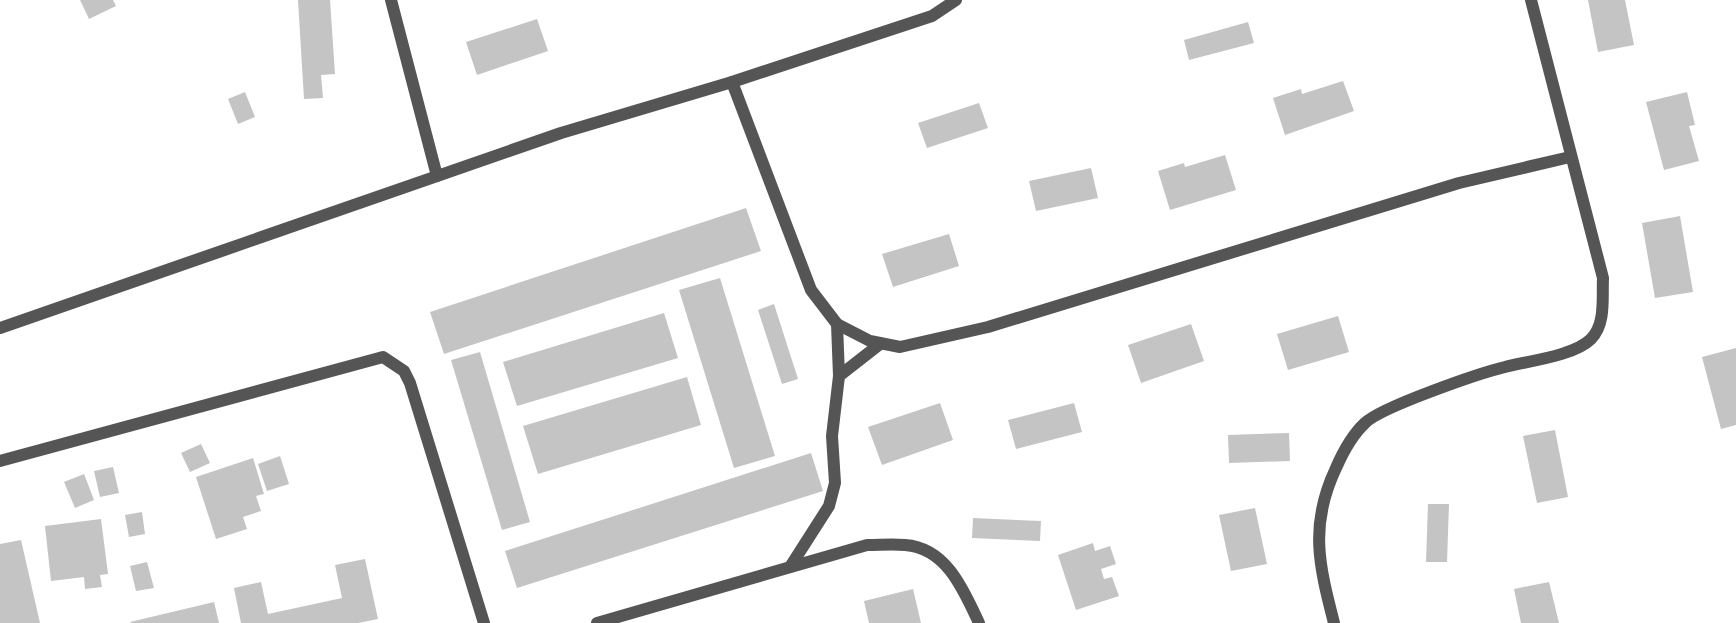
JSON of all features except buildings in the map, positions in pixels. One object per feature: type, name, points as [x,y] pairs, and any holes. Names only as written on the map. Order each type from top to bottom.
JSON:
[{"type":"street","points":[[391,0],[437,176]]},
{"type":"street","points":[[0,328],[561,134],[732,82],[932,15],[957,0]]},
{"type":"street","points":[[1334,623],[1324,585],[1318,525],[1326,488],[1345,448],[1367,421],[1403,403],[1501,368],[1579,348],[1592,338],[1600,324],[1603,278],[1531,0]]},
{"type":"street","points":[[732,82],[811,290],[837,324],[880,344],[900,347],[988,327],[1459,183],[1570,157]]},
{"type":"street","points":[[790,567],[828,506],[835,483],[832,436],[839,376],[837,324]]},
{"type":"street","points":[[839,376],[880,344]]},
{"type":"street","points":[[0,460],[383,357],[404,371],[410,383],[484,623]]},
{"type":"street","points":[[605,622],[867,545],[908,545],[933,555],[956,575],[979,623]]}]
